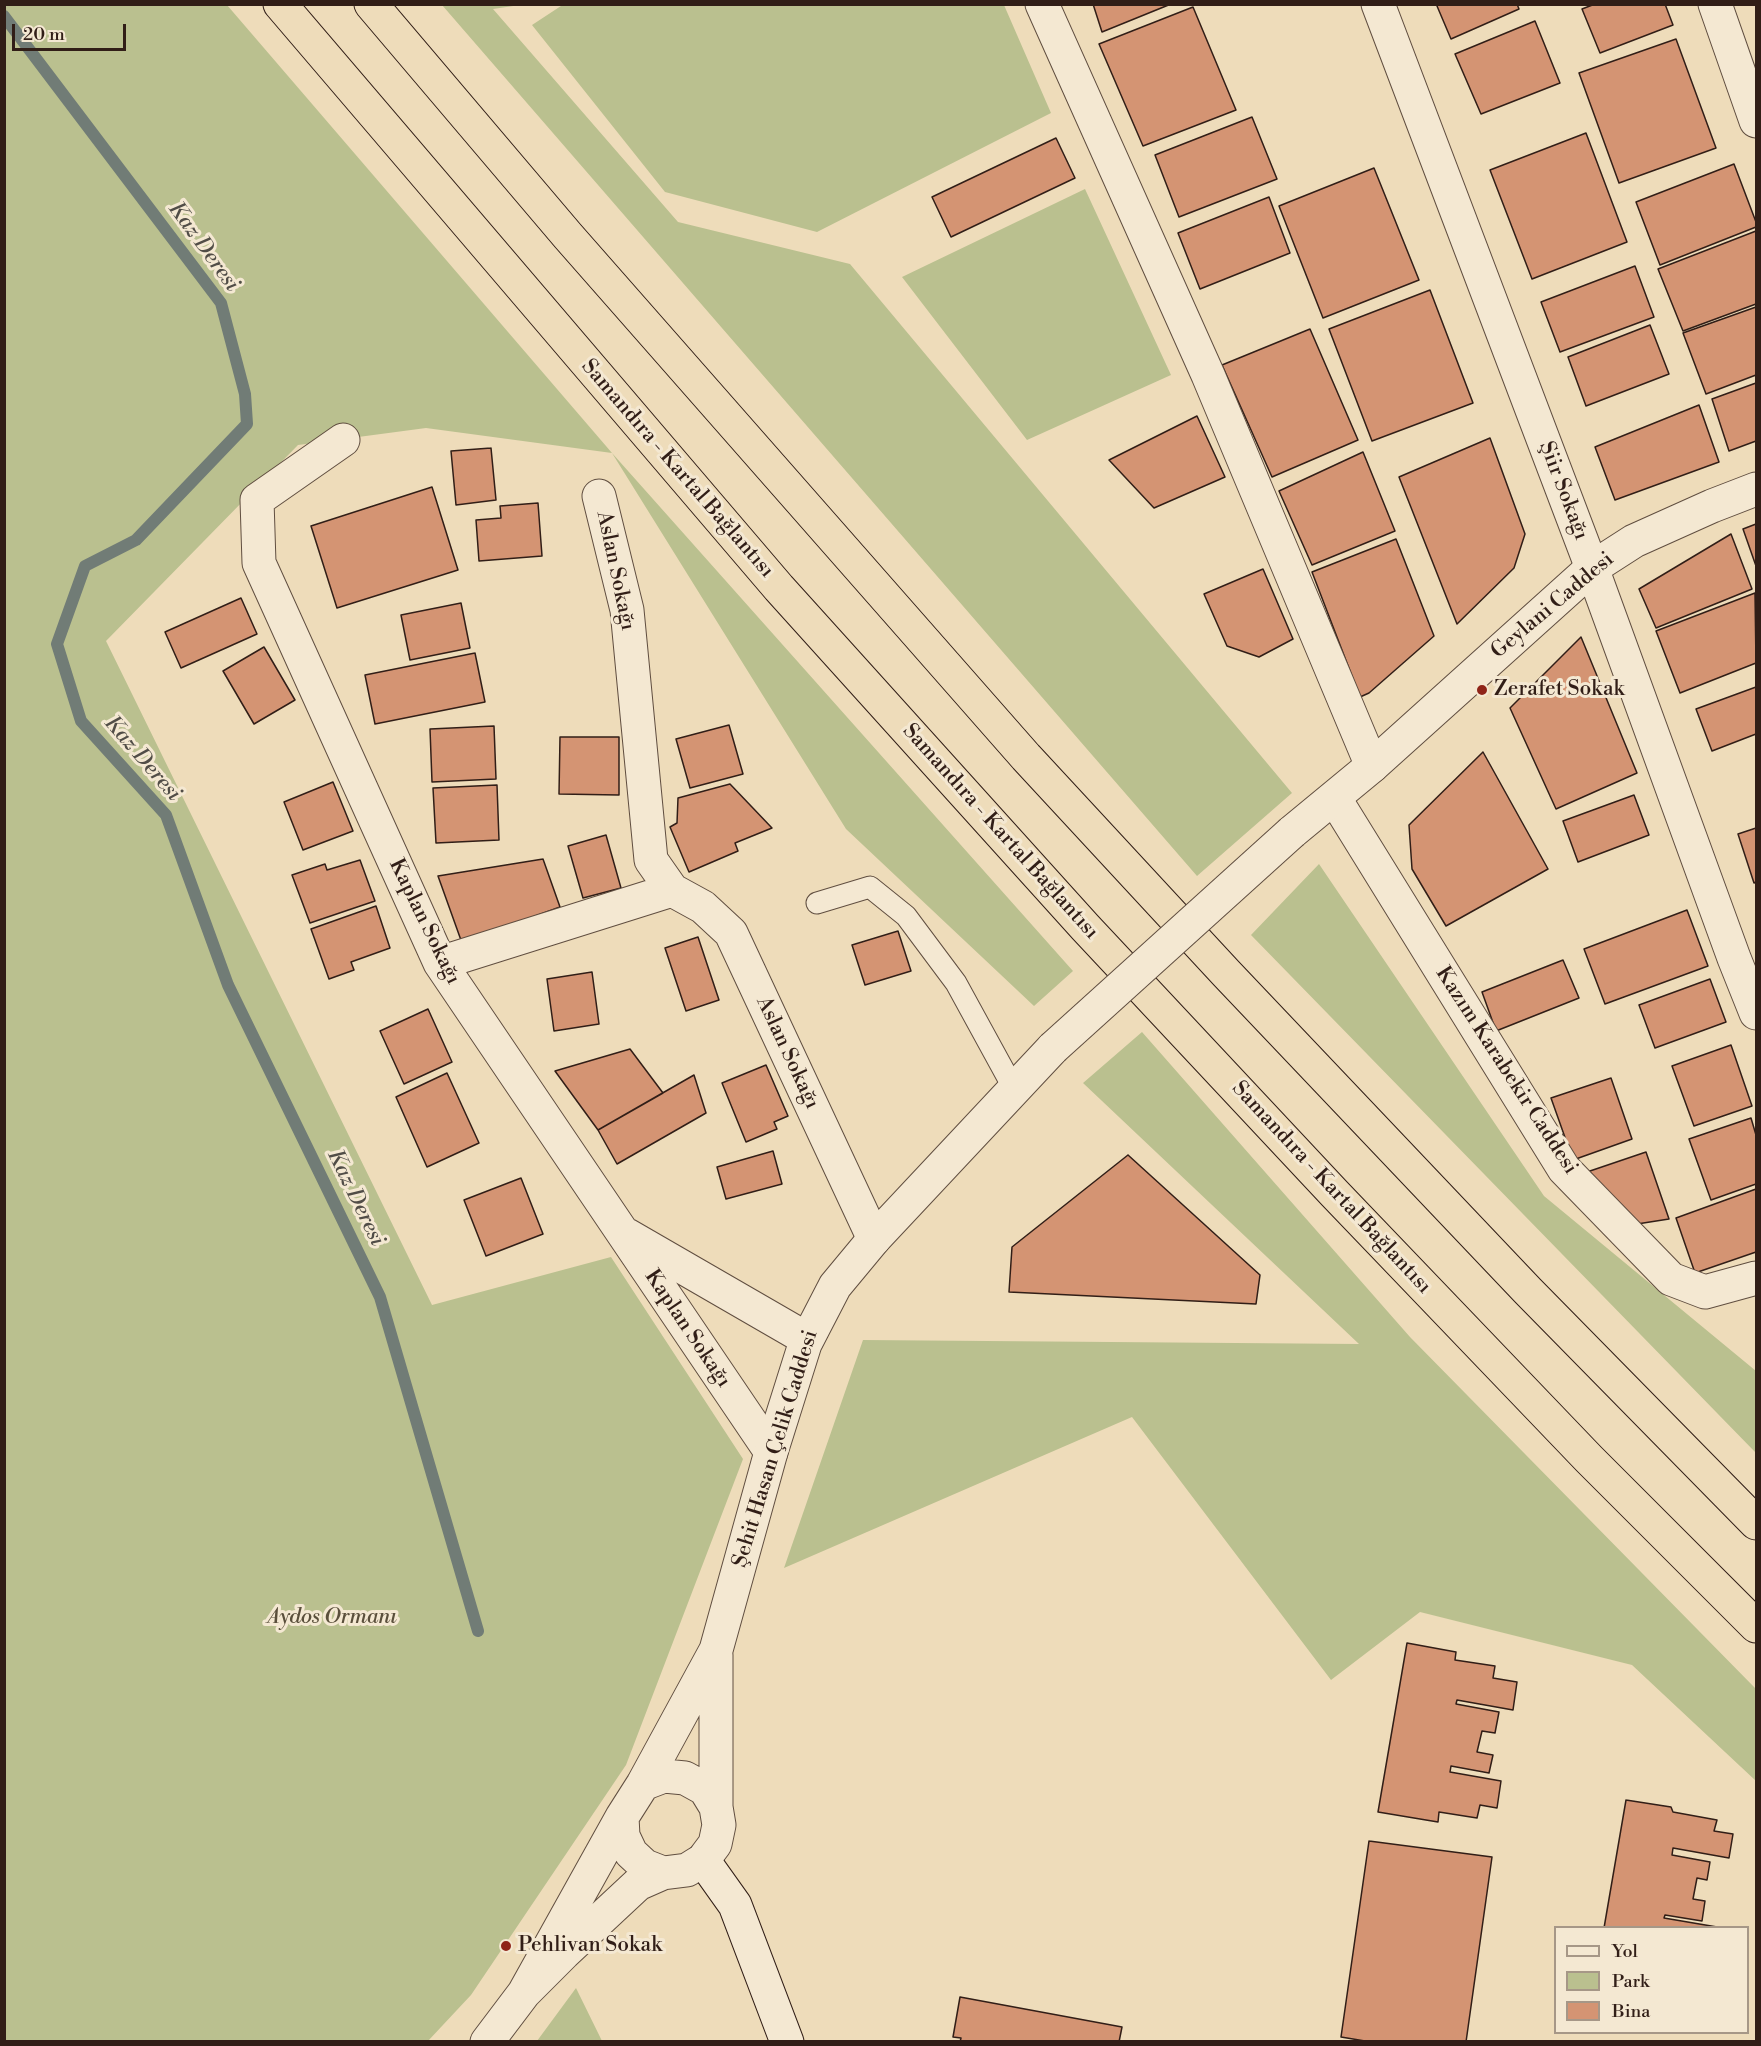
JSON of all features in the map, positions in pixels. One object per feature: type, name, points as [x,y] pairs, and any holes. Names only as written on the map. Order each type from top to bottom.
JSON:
[{"type":"highway","name":"Samandıra - Kartal Bağlantısı","points":[[280,4],[779,588],[1085,927],[1335,1194],[1573,1442],[1756,1626]]},
{"type":"highway","points":[[371,4],[575,245],[1026,757],[1504,1267],[1756,1523]]},
{"type":"street","points":[[1042,4],[1208,375],[1372,766]]},
{"type":"street","name":"Şiir Sokağı","points":[[1378,4],[1592,568],[1756,1013]]},
{"type":"street","points":[[1715,4],[1756,122]]},
{"type":"street","name":"Kaplan Sokağı","points":[[343,440],[257,500],[259,563],[440,963],[771,1452]]},
{"type":"street","name":"Geylani Caddesi","points":[[1053,1048],[1292,832],[1335,799],[1592,568],[1634,541],[1756,489]]},
{"type":"street","name":"Aslan Sokağı","points":[[599,496],[627,610],[651,860],[672,890],[703,907],[731,933],[874,1239]]},
{"type":"street","name":"Kazım Karabekir Caddesi","points":[[1335,799],[1564,1169],[1671,1279],[1705,1292],[1756,1278]]},
{"type":"street","points":[[440,963],[672,890]]},
{"type":"street","name":"Şehit Hasan Çelik Caddesi","points":[[524,1993],[716,1650],[771,1452],[807,1338],[835,1286],[874,1239],[1053,1048]]},
{"type":"street","points":[[619,1230],[807,1338]]},
{"type":"street","name":"Şehit Hasan Çelik Caddesi","points":[[487,2042],[524,1993],[638,1884],[663,1873],[687,1870],[703,1860],[715,1844],[719,1826],[716,1807],[716,1650]]},
{"type":"street","points":[[643,1784],[664,1776],[685,1778],[705,1789],[716,1807]]},
{"type":"street","points":[[622,1817],[623,1836],[631,1853],[645,1866],[663,1873]]},
{"type":"street","points":[[703,1860],[735,1905],[787,2042]]},
{"type":"lane","points":[[817,903],[870,887],[906,916],[956,982],[1014,1089]]},
{"type":"green space","points":[[564,4],[1004,5],[1051,113],[817,232],[665,192],[532,25]]},
{"type":"green space","name":"Aydos Ormanı","points":[[5,5],[227,5],[612,453],[426,428],[298,445],[106,641],[432,1305],[611,1257],[743,1459],[626,1765],[471,1995],[428,2041],[5,2042]]},
{"type":"green space","points":[[442,5],[520,5],[493,9],[678,222],[850,264],[1292,793],[1197,876]]},
{"type":"green space","points":[[1085,189],[1171,375],[1027,440],[902,277]]},
{"type":"green space","points":[[612,453],[1073,971],[1034,1006],[846,829]]},
{"type":"green space","points":[[1319,864],[1544,1196],[1756,1371],[1756,1453],[1251,935]]},
{"type":"green space","points":[[1142,1032],[1410,1337],[1756,1689],[1756,1781],[1632,1665],[1420,1612],[1331,1680],[1132,1417],[784,1568],[863,1340],[1359,1344],[1083,1083]]},
{"type":"green space","points":[[576,1988],[602,2041],[537,2041]]},
{"type":"building","points":[[1093,4],[1171,4],[1102,32]]},
{"type":"building","points":[[1439,4],[1517,4],[1519,9],[1451,39],[1437,6]]},
{"type":"building","points":[[1595,4],[1665,4],[1673,25],[1600,53],[1582,9]]},
{"type":"building","points":[[1193,7],[1236,110],[1143,146],[1099,44]]},
{"type":"building","points":[[1535,21],[1560,83],[1481,114],[1455,54]]},
{"type":"building","points":[[1676,39],[1716,148],[1619,183],[1579,73]]},
{"type":"building","points":[[1252,117],[1277,179],[1179,217],[1155,155]]},
{"type":"building","points":[[1586,133],[1627,242],[1532,279],[1490,170]]},
{"type":"building","points":[[1056,138],[1075,178],[951,237],[932,197]]},
{"type":"building","points":[[1734,164],[1756,227],[1660,265],[1636,202]]},
{"type":"building","points":[[1374,168],[1419,280],[1323,318],[1279,206]]},
{"type":"building","points":[[1269,197],[1290,253],[1200,289],[1178,233]]},
{"type":"building","points":[[1756,231],[1756,304],[1683,331],[1658,269]]},
{"type":"building","points":[[1635,266],[1654,317],[1560,352],[1541,302]]},
{"type":"building","points":[[1430,290],[1473,403],[1372,441],[1329,329]]},
{"type":"building","points":[[1756,307],[1756,375],[1706,394],[1683,333]]},
{"type":"building","points":[[1650,325],[1669,374],[1586,406],[1568,357]]},
{"type":"building","points":[[1310,329],[1358,440],[1272,477],[1222,365]]},
{"type":"building","points":[[1756,383],[1756,441],[1729,451],[1712,399]]},
{"type":"building","points":[[1699,405],[1719,462],[1615,500],[1595,447]]},
{"type":"building","points":[[1197,416],[1225,477],[1154,508],[1109,460]]},
{"type":"building","points":[[1490,438],[1525,534],[1514,568],[1457,624],[1399,477]]},
{"type":"building","points":[[491,448],[496,500],[456,505],[451,451]]},
{"type":"building","points":[[1363,452],[1395,531],[1312,565],[1279,491]]},
{"type":"building","points":[[432,487],[458,570],[337,608],[311,526]]},
{"type":"building","points":[[538,503],[542,556],[479,561],[476,520],[501,518],[500,506]]},
{"type":"building","points":[[1756,524],[1756,566],[1743,529]]},
{"type":"building","points":[[1731,534],[1752,589],[1656,628],[1639,589]]},
{"type":"building","points":[[1396,539],[1434,636],[1369,693],[1360,697],[1312,572]]},
{"type":"building","points":[[1263,569],[1293,639],[1259,657],[1227,646],[1204,594]]},
{"type":"building","points":[[1755,593],[1756,663],[1680,693],[1656,631]]},
{"type":"building","points":[[241,598],[257,634],[181,668],[165,632]]},
{"type":"building","points":[[461,603],[470,648],[410,660],[401,615]]},
{"type":"building","points":[[1581,637],[1637,773],[1556,809],[1510,708]]},
{"type":"building","points":[[264,647],[295,700],[254,724],[223,671]]},
{"type":"building","points":[[475,653],[485,702],[375,724],[365,675]]},
{"type":"building","points":[[1756,687],[1756,734],[1712,751],[1696,709]]},
{"type":"building","points":[[729,725],[743,774],[690,788],[676,739]]},
{"type":"building","points":[[494,726],[496,779],[432,782],[430,729]]},
{"type":"building","points":[[560,737],[619,737],[619,795],[559,794]]},
{"type":"building","points":[[1483,752],[1548,869],[1446,926],[1412,869],[1409,825]]},
{"type":"building","points":[[333,782],[353,831],[303,850],[284,802]]},
{"type":"building","points":[[730,784],[772,828],[735,843],[738,851],[689,872],[670,827],[677,823],[678,798]]},
{"type":"building","points":[[497,785],[499,840],[436,843],[433,788]]},
{"type":"building","points":[[1634,795],[1649,835],[1578,862],[1563,821]]},
{"type":"building","points":[[1756,828],[1756,882],[1754,883],[1738,834]]},
{"type":"building","points":[[606,835],[621,888],[583,898],[568,846]]},
{"type":"building","points":[[543,859],[560,907],[462,943],[438,876]]},
{"type":"building","points":[[360,860],[375,901],[310,923],[292,875],[325,864],[327,870]]},
{"type":"building","points":[[376,906],[390,948],[351,962],[354,970],[329,979],[311,929]]},
{"type":"building","points":[[1687,910],[1708,966],[1605,1004],[1584,949]]},
{"type":"building","points":[[898,931],[911,971],[865,985],[852,945]]},
{"type":"building","points":[[698,937],[719,1000],[686,1011],[665,948]]},
{"type":"building","points":[[1563,960],[1579,998],[1496,1031],[1482,992]]},
{"type":"building","points":[[592,972],[599,1024],[554,1031],[547,979]]},
{"type":"building","points":[[1710,979],[1726,1022],[1655,1048],[1639,1005]]},
{"type":"building","points":[[428,1009],[452,1062],[404,1084],[380,1031]]},
{"type":"building","points":[[1731,1045],[1752,1106],[1694,1126],[1672,1066]]},
{"type":"building","points":[[630,1049],[663,1093],[598,1130],[555,1071]]},
{"type":"building","points":[[766,1065],[788,1116],[774,1122],[777,1129],[746,1142],[722,1083]]},
{"type":"building","points":[[447,1073],[479,1143],[427,1167],[396,1097]]},
{"type":"building","points":[[694,1075],[706,1113],[617,1164],[598,1130]]},
{"type":"building","points":[[1611,1078],[1632,1139],[1573,1160],[1551,1098]]},
{"type":"building","points":[[1751,1118],[1756,1135],[1756,1184],[1711,1200],[1689,1139]]},
{"type":"building","points":[[773,1151],[782,1184],[726,1199],[717,1167]]},
{"type":"building","points":[[1646,1152],[1669,1219],[1637,1224],[1587,1172]]},
{"type":"building","points":[[1128,1155],[1260,1275],[1256,1304],[1009,1292],[1012,1247]]},
{"type":"building","points":[[521,1178],[543,1234],[486,1256],[464,1200]]},
{"type":"building","points":[[1756,1189],[1756,1252],[1695,1273],[1676,1218]]},
{"type":"building","points":[[1407,1643],[1456,1652],[1455,1660],[1495,1666],[1493,1678],[1517,1682],[1513,1710],[1457,1700],[1456,1704],[1499,1712],[1495,1733],[1482,1731],[1477,1752],[1493,1755],[1489,1773],[1451,1766],[1450,1772],[1501,1781],[1497,1808],[1480,1805],[1477,1818],[1439,1812],[1438,1822],[1378,1812]]},
{"type":"building","points":[[1626,1800],[1671,1807],[1673,1812],[1717,1820],[1714,1831],[1733,1834],[1729,1858],[1673,1848],[1672,1855],[1710,1862],[1707,1880],[1697,1878],[1693,1899],[1705,1901],[1702,1921],[1665,1915],[1664,1918],[1711,1926],[1604,1926]]},
{"type":"building","points":[[1369,1841],[1492,1857],[1466,2042],[1371,2042],[1341,2037]]},
{"type":"building","points":[[960,1997],[1122,2027],[1119,2042],[960,2042],[961,2038],[953,2037]]},
{"type":"waterway","name":"Kaz Deresi","points":[[4,16],[221,303],[245,394],[247,424],[136,540],[85,566],[57,644],[81,721],[166,815],[228,985],[380,1297],[478,1631]]},
{"type":"place","name":"Zerafet Sokak","points":[[1482,690]]},
{"type":"place","name":"Pehlivan Sokak","points":[[506,1946]]}]
